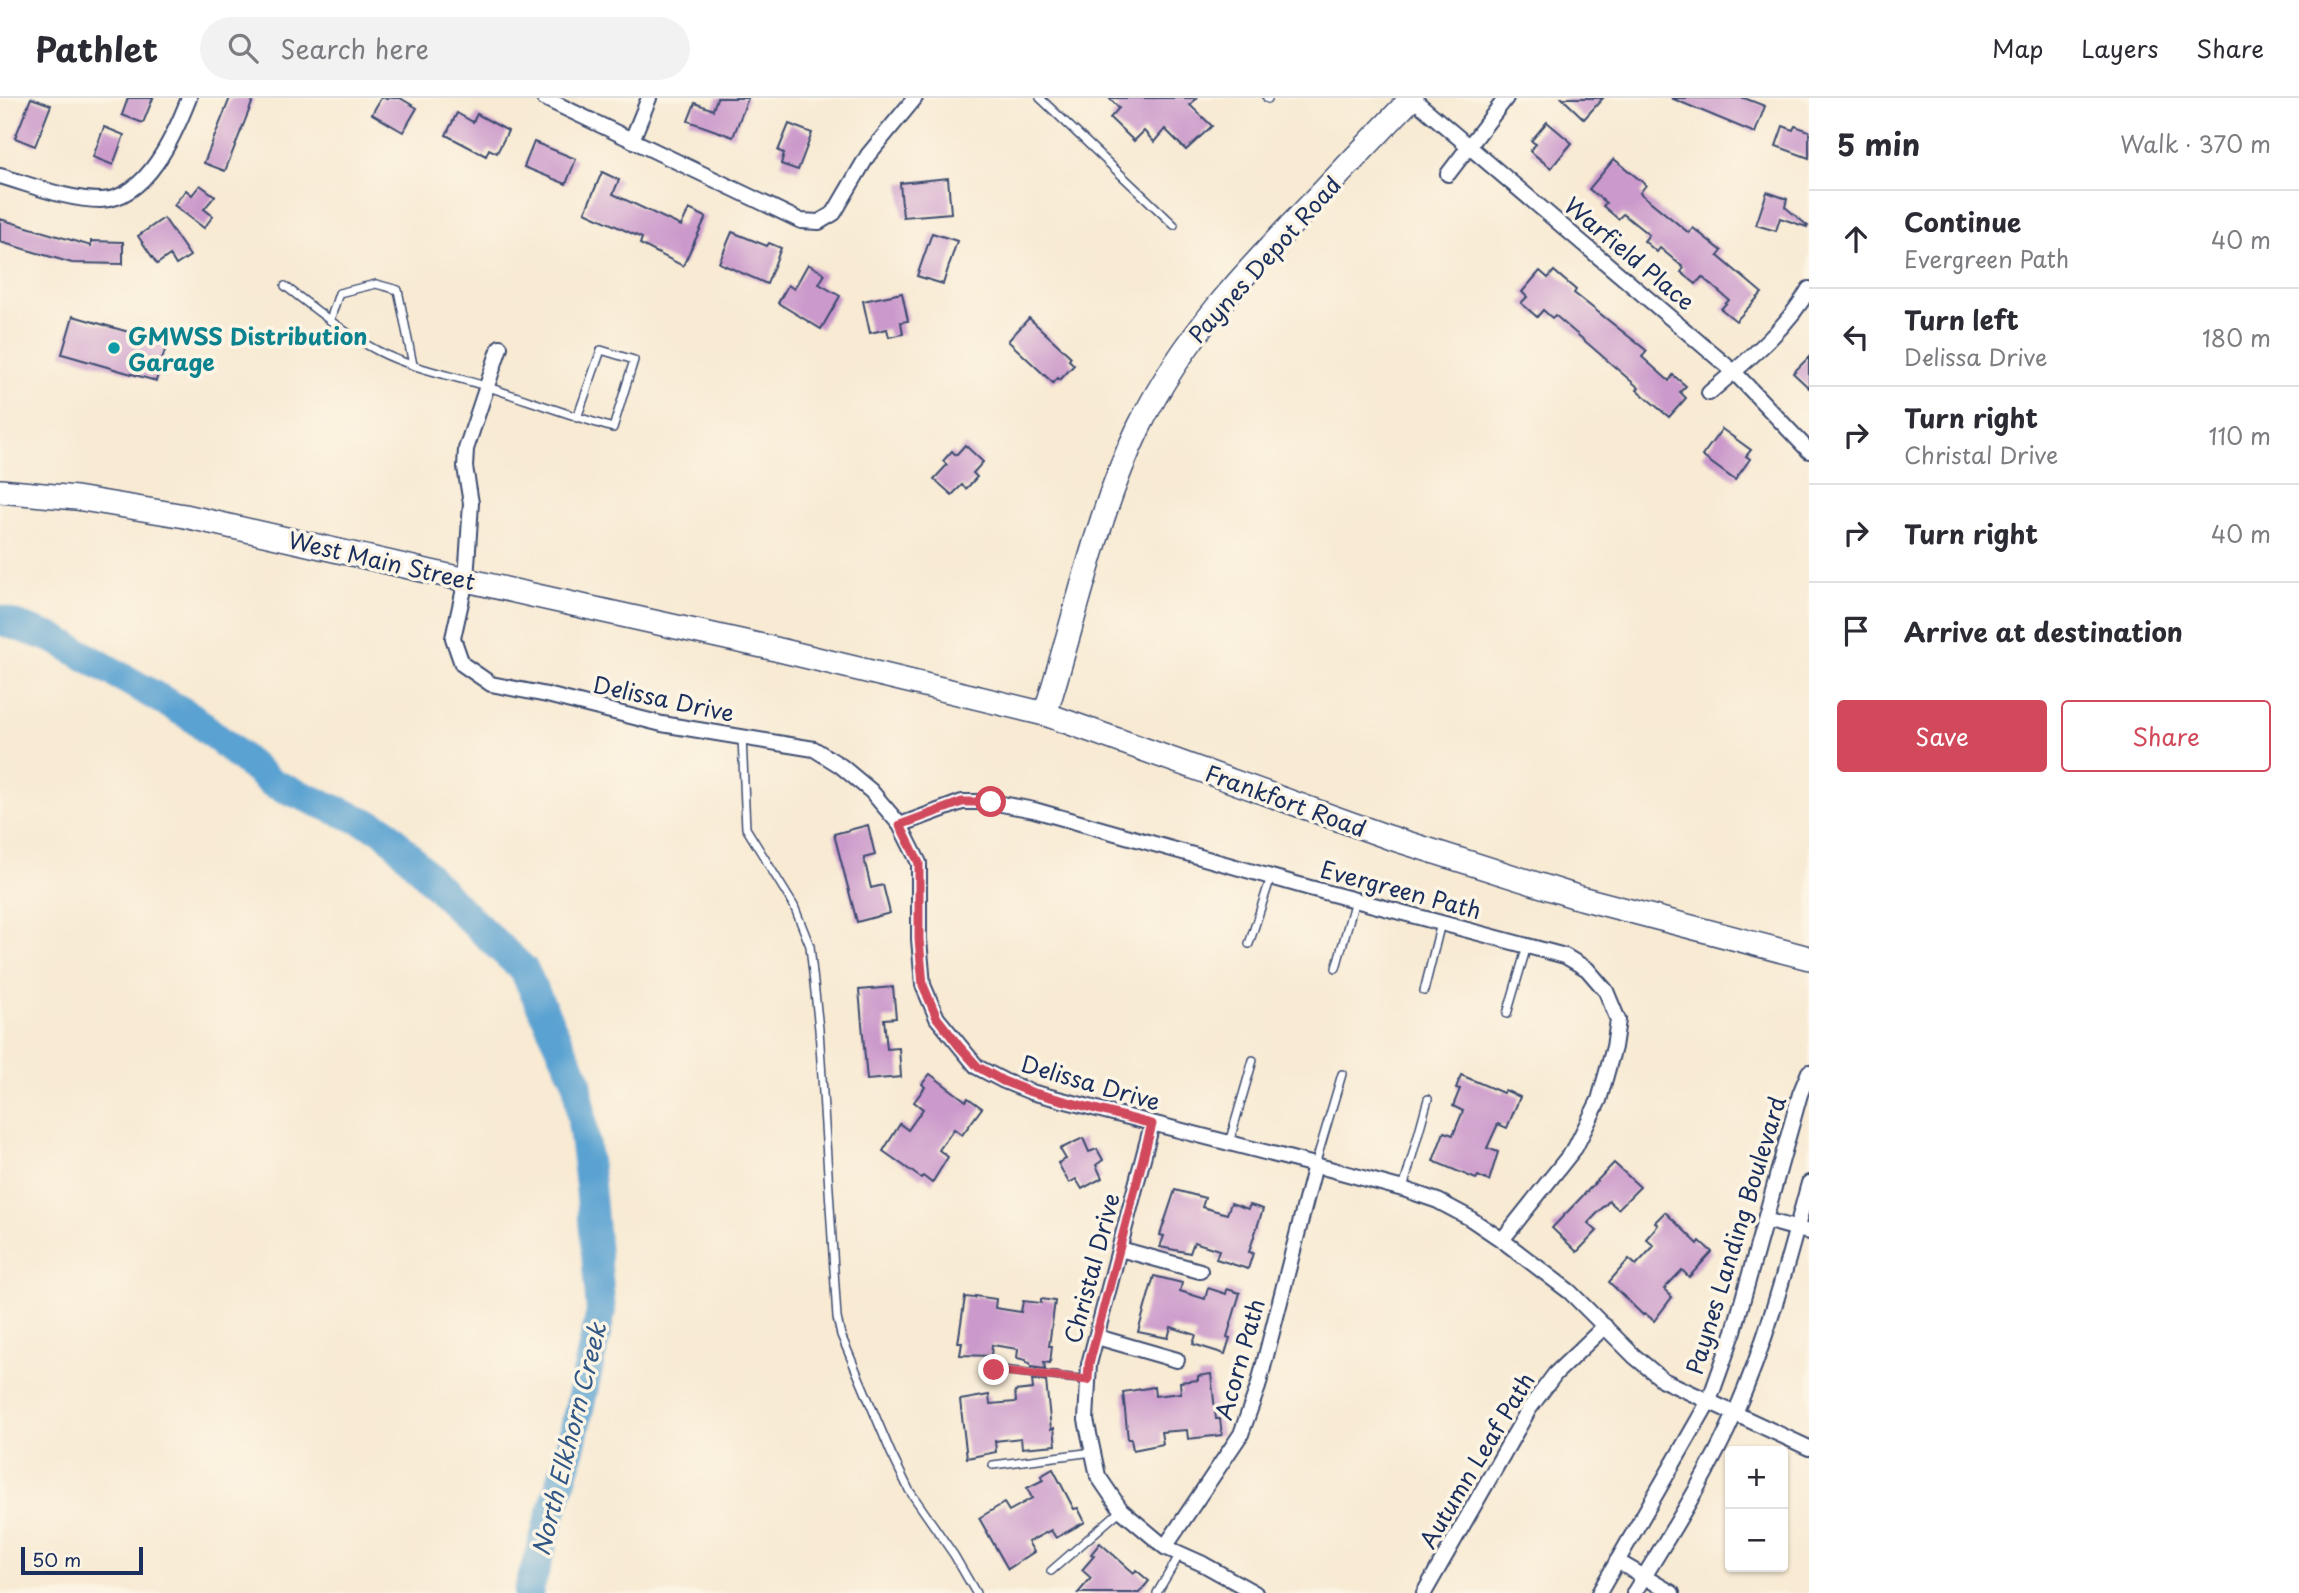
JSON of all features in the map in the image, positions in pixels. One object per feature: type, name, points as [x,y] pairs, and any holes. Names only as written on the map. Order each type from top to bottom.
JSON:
[{"type":"main road","name":"Paynes Depot Road","points":[[1045,714],[1086,568],[1116,479],[1140,426],[1180,356],[1197,329],[1260,255],[1412,98]]},
{"type":"main road","name":"West Main Street","points":[[0,491],[76,498],[185,516],[761,646]]},
{"type":"main road","name":"Frankfort Road","points":[[761,646],[1045,714],[1388,836],[1577,897],[1809,958]]},
{"type":"street","points":[[0,176],[74,197],[102,200],[115,198],[134,186],[156,165],[189,98]]},
{"type":"street","points":[[544,98],[801,221],[819,222],[834,213],[868,155],[915,98]]},
{"type":"street","points":[[632,140],[649,98]]},
{"type":"street","name":"Warfield Place","points":[[1412,98],[1734,372],[1809,451]]},
{"type":"street","points":[[1448,174],[1506,98]]},
{"type":"street","points":[[1709,393],[1776,331],[1809,289]]},
{"type":"street","points":[[466,580],[471,503],[465,467],[466,449],[500,347]]},
{"type":"street","name":"Delissa Drive","points":[[466,580],[453,638],[462,664],[491,684],[662,724],[814,749],[841,766],[871,791],[900,825],[919,863],[919,939],[923,985],[937,1018],[978,1067],[1031,1092],[1315,1165],[1438,1201],[1502,1240],[1570,1292],[1633,1356],[1663,1380],[1809,1448]]},
{"type":"street","name":"Evergreen Path","points":[[900,825],[962,802],[991,802],[1034,810],[1565,956],[1587,969],[1606,991],[1618,1020],[1614,1047],[1598,1100],[1575,1148],[1502,1240]]},
{"type":"street","name":"Paynes Landing Boulevard","points":[[1598,1593],[1709,1401],[1734,1331],[1800,1094],[1809,1072]]},
{"type":"street","name":"Christal Drive","points":[[1152,1124],[1089,1364],[1086,1420],[1098,1476],[1121,1510],[1165,1547],[1203,1564],[1255,1593]]},
{"type":"street","name":"Acorn Path","points":[[1165,1547],[1241,1434],[1258,1387],[1315,1165]]},
{"type":"street","points":[[1634,1593],[1702,1479],[1735,1413],[1803,1230],[1809,1183]]},
{"type":"street","points":[[1765,1220],[1803,1230]]},
{"type":"street","points":[[1119,1249],[1200,1271]]},
{"type":"street","name":"Autumn Leaf Path","points":[[1424,1593],[1530,1409],[1555,1374],[1605,1326]]},
{"type":"street","points":[[1097,1337],[1177,1360]]},
{"type":"street","points":[[1617,1561],[1672,1593]]},
{"type":"lane","points":[[1040,98],[1174,225]]},
{"type":"lane","points":[[330,320],[339,293],[376,284],[398,290],[413,365]]},
{"type":"lane","points":[[285,286],[377,351],[413,365],[577,418],[613,428],[634,360],[601,350],[577,418]]},
{"type":"lane","points":[[742,737],[747,828],[789,897],[810,946],[822,1068],[837,1318],[841,1335],[909,1490],[954,1555],[976,1593]]},
{"type":"lane","points":[[1250,944],[1271,877]]},
{"type":"lane","points":[[1335,968],[1355,900]]},
{"type":"lane","points":[[1424,990],[1441,923]]},
{"type":"lane","points":[[1507,1014],[1527,946]]},
{"type":"lane","points":[[1229,1143],[1253,1060]]},
{"type":"lane","points":[[1315,1165],[1342,1074]]},
{"type":"lane","points":[[1403,1189],[1428,1099]]},
{"type":"lane","points":[[994,1370],[1088,1380]]},
{"type":"lane","points":[[993,1465],[1093,1452]]},
{"type":"lane","points":[[1051,1572],[1121,1510]]},
{"type":"lane","points":[[1157,1593],[1180,1554]]},
{"type":"building","points":[[31,98],[51,105],[35,146],[15,138]]},
{"type":"building","points":[[128,98],[153,98],[143,123],[122,115]]},
{"type":"building","points":[[230,98],[254,98],[225,171],[204,163]]},
{"type":"building","points":[[381,98],[400,98],[417,108],[403,132],[372,114]]},
{"type":"building","points":[[717,98],[748,98],[733,137],[688,121],[695,103],[713,110]]},
{"type":"building","points":[[1109,98],[1196,98],[1190,105],[1212,126],[1186,150],[1165,129],[1154,142],[1144,131],[1134,141],[1110,118],[1119,108]]},
{"type":"building","points":[[1562,98],[1603,98],[1584,119]]},
{"type":"building","points":[[1671,98],[1744,98],[1765,106],[1755,133]]},
{"type":"building","points":[[457,113],[473,122],[477,114],[508,131],[497,153],[489,149],[486,156],[446,135]]},
{"type":"building","points":[[1547,122],[1572,143],[1551,168],[1530,151],[1536,144],[1531,141]]},
{"type":"building","points":[[789,124],[812,133],[798,170],[781,164],[784,153],[778,151]]},
{"type":"building","points":[[1783,126],[1793,130],[1795,126],[1809,131],[1809,158],[1776,146]]},
{"type":"building","points":[[104,127],[124,135],[113,165],[93,157]]},
{"type":"building","points":[[534,142],[576,159],[566,184],[524,167]]},
{"type":"building","points":[[1614,159],[1646,185],[1640,193],[1689,233],[1693,228],[1722,251],[1718,256],[1762,293],[1736,321],[1721,309],[1729,300],[1702,277],[1696,284],[1681,272],[1684,268],[1660,248],[1657,252],[1644,241],[1649,235],[1623,214],[1618,219],[1603,206],[1606,203],[1589,189]]},
{"type":"building","points":[[602,172],[619,180],[613,194],[681,226],[689,209],[706,217],[683,266],[640,244],[642,238],[585,212]]},
{"type":"building","points":[[948,178],[951,213],[903,217],[900,183]]},
{"type":"building","points":[[200,185],[215,196],[204,209],[213,216],[204,228],[174,205],[186,190],[192,195]]},
{"type":"building","points":[[1767,192],[1787,199],[1785,207],[1808,226],[1780,218],[1776,231],[1756,225]]},
{"type":"building","points":[[164,218],[190,256],[176,265],[170,255],[157,264],[138,236]]},
{"type":"building","points":[[0,219],[91,246],[91,241],[123,242],[123,264],[72,263],[0,242]]},
{"type":"building","points":[[732,232],[767,246],[769,243],[781,248],[767,284],[719,263]]},
{"type":"building","points":[[932,233],[957,241],[943,284],[917,276]]},
{"type":"building","points":[[808,264],[825,274],[819,284],[840,296],[821,329],[778,303],[788,285],[794,289]]},
{"type":"building","points":[[1540,271],[1548,278],[1554,271],[1576,290],[1574,293],[1647,351],[1642,357],[1669,381],[1673,375],[1686,386],[1680,392],[1686,398],[1669,417],[1555,315],[1552,318],[1543,310],[1537,317],[1521,303],[1527,297],[1522,292]]},
{"type":"building","points":[[902,293],[908,321],[901,322],[903,334],[889,337],[887,329],[870,333],[863,301]]},
{"type":"building","name":"GMWSS Distribution Garage","points":[[73,316],[167,343],[156,381],[62,354]]},
{"type":"building","points":[[1029,318],[1071,357],[1069,360],[1074,365],[1060,380],[1058,378],[1053,383],[1008,341]]},
{"type":"building","points":[[1809,357],[1809,388],[1793,373]]},
{"type":"building","points":[[1722,429],[1751,450],[1746,456],[1750,459],[1735,480],[1702,456]]},
{"type":"building","points":[[965,445],[983,462],[973,473],[977,477],[966,489],[962,485],[952,495],[934,479],[947,465],[943,461],[952,451],[956,455]]},
{"type":"building","points":[[868,825],[875,855],[864,858],[871,888],[883,885],[890,913],[857,922],[834,834]]},
{"type":"building","points":[[893,987],[896,1018],[884,1019],[887,1049],[899,1048],[901,1077],[867,1080],[859,990]]},
{"type":"building","points":[[930,1074],[966,1101],[968,1098],[982,1108],[962,1135],[954,1129],[939,1150],[948,1157],[932,1183],[883,1151],[900,1124],[908,1130],[923,1109],[914,1102],[925,1087],[922,1084]]},
{"type":"building","points":[[1461,1075],[1503,1093],[1505,1090],[1520,1097],[1507,1128],[1498,1124],[1487,1148],[1498,1152],[1489,1181],[1478,1176],[1476,1179],[1433,1161],[1444,1132],[1453,1135],[1463,1111],[1453,1106],[1460,1089],[1456,1088]]},
{"type":"building","points":[[1083,1138],[1089,1152],[1097,1149],[1103,1160],[1096,1165],[1102,1178],[1082,1189],[1076,1179],[1069,1183],[1058,1163],[1066,1159],[1060,1149]]},
{"type":"building","points":[[1614,1163],[1640,1187],[1618,1209],[1609,1201],[1588,1223],[1597,1231],[1577,1252],[1552,1228]]},
{"type":"building","points":[[1175,1190],[1205,1198],[1202,1207],[1227,1214],[1231,1203],[1248,1209],[1250,1205],[1263,1209],[1249,1252],[1253,1253],[1248,1269],[1216,1259],[1219,1250],[1194,1242],[1190,1253],[1160,1247],[1164,1236],[1160,1235]]},
{"type":"building","points":[[1665,1212],[1698,1244],[1700,1241],[1712,1252],[1689,1277],[1682,1270],[1664,1289],[1672,1297],[1654,1321],[1645,1313],[1643,1315],[1609,1282],[1629,1259],[1636,1265],[1654,1246],[1646,1239],[1658,1225],[1655,1222]]},
{"type":"building","points":[[1154,1276],[1182,1283],[1180,1291],[1205,1299],[1208,1288],[1226,1294],[1227,1289],[1240,1293],[1227,1337],[1230,1338],[1225,1354],[1193,1344],[1196,1335],[1171,1327],[1168,1338],[1138,1332]]},
{"type":"building","points":[[965,1297],[996,1299],[995,1308],[1021,1312],[1023,1301],[1055,1301],[1049,1346],[1052,1346],[1050,1363],[1044,1362],[1045,1369],[1031,1367],[1026,1360],[1017,1358],[1018,1349],[992,1345],[991,1356],[960,1355],[962,1343],[958,1343]]},
{"type":"building","points":[[1211,1374],[1216,1419],[1220,1419],[1222,1435],[1188,1439],[1187,1430],[1161,1432],[1163,1444],[1133,1450],[1131,1439],[1128,1439],[1123,1392],[1154,1387],[1155,1396],[1181,1393],[1180,1382],[1198,1380],[1198,1376]]},
{"type":"building","points":[[1032,1380],[1046,1381],[1051,1429],[1054,1428],[1056,1445],[1022,1448],[1021,1438],[995,1441],[996,1452],[967,1458],[960,1400],[989,1395],[990,1404],[1016,1402],[1015,1391],[1033,1389]]},
{"type":"building","points":[[1053,1469],[1074,1509],[1078,1508],[1085,1522],[1056,1538],[1051,1530],[1028,1542],[1034,1552],[1008,1569],[979,1518],[1004,1503],[1009,1511],[1032,1498],[1027,1488],[1043,1480],[1041,1476]]},
{"type":"building","points":[[1100,1543],[1134,1573],[1136,1570],[1149,1581],[1139,1593],[1078,1593],[1091,1578],[1082,1570],[1094,1556],[1091,1554]]},
{"type":"waterway","name":"North Elkhorn Creek","points":[[0,620],[55,639],[192,717],[272,783],[384,830],[460,910],[524,970],[577,1081],[590,1185],[601,1312],[567,1462],[528,1593]]},
{"type":"place","name":"GMWSS Distribution Garage","points":[[114,348]]},
{"type":"route","points":[[991,802],[962,802],[900,825],[919,863],[919,939],[923,985],[937,1018],[978,1067],[1003,1081],[1031,1092],[1152,1124],[1089,1364],[1088,1380],[994,1370]]}]
